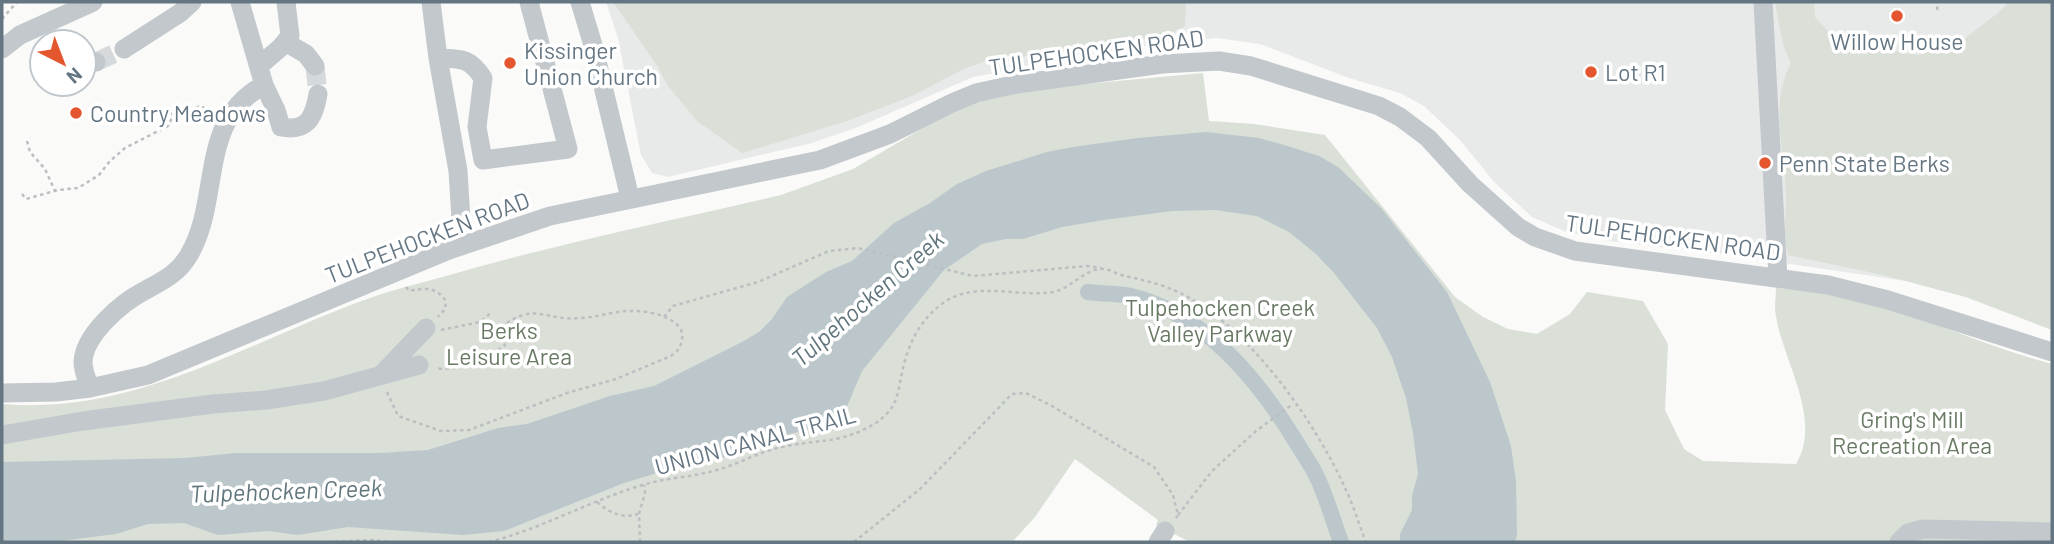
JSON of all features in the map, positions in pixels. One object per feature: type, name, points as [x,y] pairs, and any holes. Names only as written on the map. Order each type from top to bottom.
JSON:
[{"type":"street","points":[[55,28],[93,2]]},
{"type":"street","points":[[124,48],[180,13],[192,2]]},
{"type":"street","points":[[240,2],[281,127],[296,130],[303,125],[315,111],[318,94]]},
{"type":"street","points":[[90,388],[83,364],[86,347],[94,335],[117,310],[142,292],[165,281],[189,256],[199,234],[211,168],[226,121],[290,36],[286,2]]},
{"type":"street","points":[[431,2],[458,170],[461,220]]},
{"type":"street","points":[[438,58],[465,60],[476,68],[483,78],[477,127],[483,160],[568,149],[529,2]]},
{"type":"street","points":[[580,2],[593,46],[626,198]]},
{"type":"street","points":[[1763,2],[1778,278]]},
{"type":"street","points":[[2,50],[20,35],[28,34]]},
{"type":"street","points":[[285,42],[306,54],[315,66]]},
{"type":"street","name":"TULPEHOCKEN ROAD","points":[[2,393],[90,388],[157,371],[449,250],[550,216],[830,156],[890,134],[952,103],[1000,87],[1162,64],[1219,61],[1279,73],[1379,106],[1400,117],[1428,138],[1501,214],[1535,237],[1556,246],[1575,251],[1828,285],[1888,299],[2052,352]]},
{"type":"street","points":[[380,376],[426,328]]},
{"type":"street","points":[[2,436],[83,421],[301,395],[419,365]]},
{"type":"street","points":[[1899,542],[1908,533],[1923,528],[1974,536],[2052,532]]},
{"type":"path","points":[[2,19],[17,2]]},
{"type":"path","points":[[1937,10],[1938,2]]},
{"type":"path","points":[[148,110],[174,114],[201,106],[226,121]]},
{"type":"path","points":[[22,194],[26,199],[78,188],[99,175],[125,148],[168,126],[174,114]]},
{"type":"path","points":[[27,141],[30,152],[45,169],[55,191]]},
{"type":"path","points":[[664,317],[674,306],[758,282],[829,251],[858,248],[965,275],[1087,266],[1180,292],[1247,342],[1273,372],[1314,432],[1346,489],[1366,542]]},
{"type":"path","name":"UNION CANAL TRAIL","points":[[489,542],[506,538],[644,485],[714,471],[784,446],[826,442],[864,429],[880,420],[896,401],[906,358],[917,331],[925,319],[947,300],[986,291],[1054,292],[1088,274],[1104,269]]},
{"type":"path","points":[[398,272],[409,291],[430,288],[440,292],[446,301],[445,309],[426,328],[435,331],[480,322],[500,328]]},
{"type":"path","points":[[380,376],[398,416],[442,431],[469,430],[567,393],[616,379],[671,356],[679,349],[682,332],[677,325],[664,317],[631,310],[569,319],[528,313],[513,318],[500,328]]},
{"type":"path","points":[[480,322],[492,312]]},
{"type":"path","points":[[419,365],[445,369],[487,358],[505,345],[500,328]]},
{"type":"path","points":[[470,352],[472,362]]},
{"type":"path","points":[[854,542],[920,489],[1012,394],[1026,393],[1052,405],[1154,467],[1172,495],[1178,515]]},
{"type":"path","points":[[1162,537],[1212,471],[1256,431],[1294,403]]},
{"type":"path","points":[[640,542],[639,514],[645,493],[644,485]]},
{"type":"path","points":[[597,502],[610,512],[627,517],[639,514]]},
{"type":"path","points":[[506,538],[509,542]]},
{"type":"path","points":[[328,542],[387,542]]},
{"type":"shaded area","name":"Penn State Berks","points":[[606,2],[2052,2],[2052,330],[1966,297],[1906,281],[1609,241],[1564,231],[1532,217],[1495,183],[1460,140],[1424,106],[1400,93],[1349,78],[1260,44],[1217,38],[1158,44],[973,77],[858,127],[812,143],[668,177],[652,173],[641,155],[618,38]]},
{"type":"green space","points":[[613,2],[1186,2],[1185,26],[1172,33],[1077,53],[994,58],[966,68],[912,96],[847,121],[742,153],[697,121],[668,86]]},
{"type":"green space","points":[[1775,2],[1814,2],[1815,17],[1838,42],[1918,55],[1955,46],[2009,2],[2052,2],[2052,330],[1966,297],[1883,275],[1788,255],[1779,111],[1784,79],[1791,63],[1783,45]]},
{"type":"green space","name":"Tulpehocken Creek Valley Parkway","points":[[1203,73],[1209,121],[1254,124],[1325,135],[1455,297],[1483,317],[1508,329],[1537,334],[1570,314],[1587,292],[1643,301],[1668,344],[1665,410],[1684,449],[1703,461],[1796,464],[1803,447],[1803,410],[1776,316],[1776,288],[1812,291],[1882,306],[2052,364],[2052,542],[1190,542],[1156,525],[1158,520],[1075,459],[1035,517],[1012,542],[2,542],[2,404],[51,405],[99,399],[145,387],[190,372],[325,315],[389,292],[571,243],[781,195],[853,169],[969,104],[1042,88]]},
{"type":"water","name":"Tulpehocken Creek","points":[[1206,132],[1259,138],[1319,156],[1338,167],[1381,208],[1447,292],[1490,382],[1511,446],[1516,482],[1515,542],[1400,542],[1400,534],[1412,510],[1412,496],[1418,474],[1406,398],[1392,357],[1377,328],[1334,273],[1289,232],[1257,216],[1215,210],[1172,211],[1104,220],[1062,227],[1023,239],[982,244],[944,270],[862,371],[845,411],[822,426],[786,435],[705,464],[670,469],[624,483],[504,531],[463,535],[348,527],[298,535],[268,531],[218,535],[184,523],[148,524],[116,534],[52,542],[2,542],[2,462],[185,458],[236,453],[380,453],[428,450],[498,428],[527,424],[610,396],[654,386],[742,342],[759,332],[772,319],[787,297],[826,272],[852,261],[894,223],[957,184],[986,171],[1073,147]]},
{"type":"waterway","points":[[1088,292],[1131,296],[1158,305],[1207,334],[1228,354],[1248,375],[1283,421],[1310,465],[1324,493],[1341,542]]},
{"type":"tunnel","points":[[98,61],[124,49]]},
{"type":"tunnel","points":[[315,66],[318,94]]},
{"type":"place","name":"Willow House","points":[[1897,16]]},
{"type":"place","name":"Kissinger Union Church","points":[[510,63]]},
{"type":"place","name":"Lot R1","points":[[1591,72]]},
{"type":"place","name":"Country Meadows","points":[[76,113]]},
{"type":"place","name":"Penn State Berks","points":[[1765,163]]},
{"type":"park label","name":"Berks Leisure Area","points":[[509,343]]},
{"type":"park label","name":"Gring's Mill Recreation Area","points":[[1912,432]]}]
